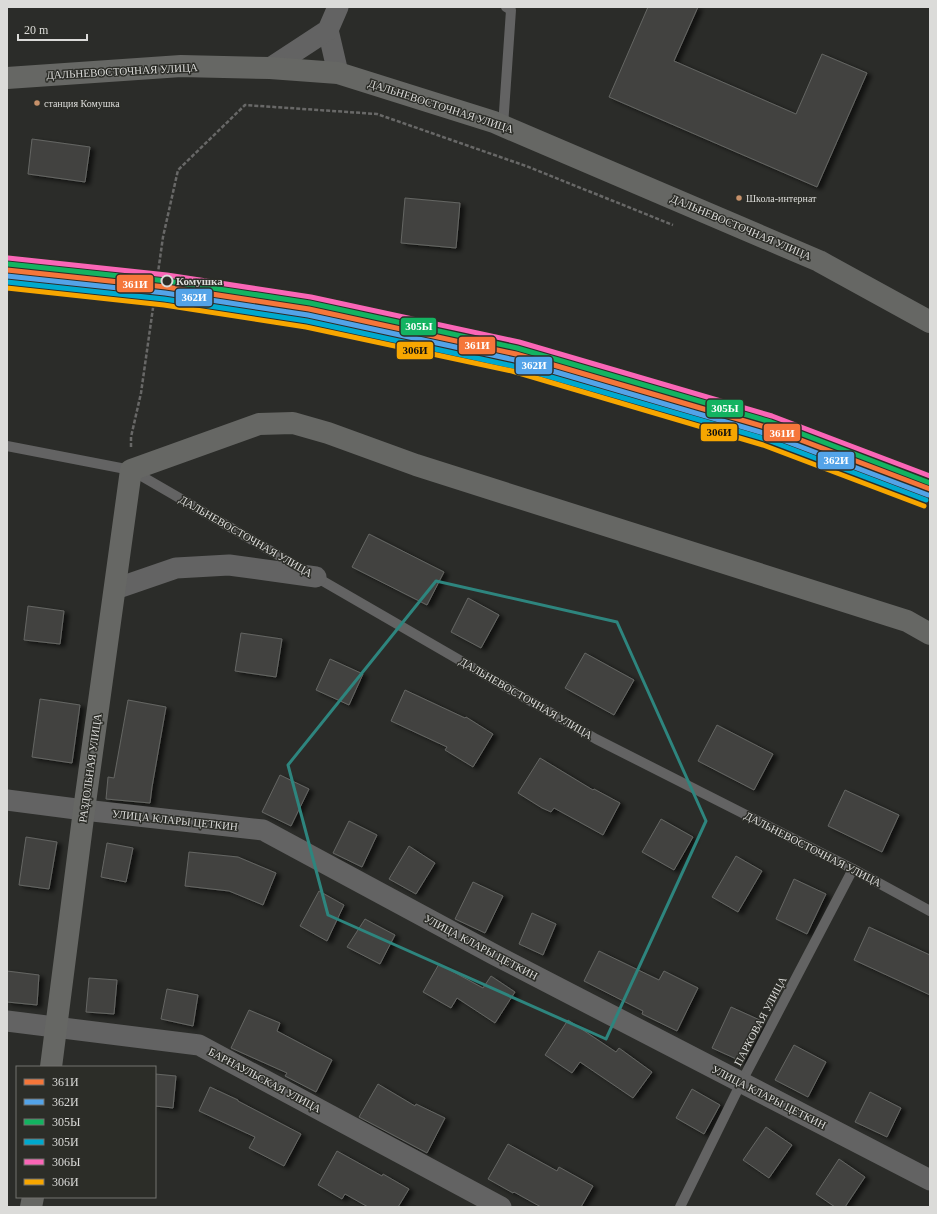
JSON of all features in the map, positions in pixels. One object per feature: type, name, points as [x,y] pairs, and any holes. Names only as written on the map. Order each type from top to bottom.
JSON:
[{"type":"street","points":[[270,68],[328,30],[338,7]]},
{"type":"street","points":[[328,30],[338,73]]},
{"type":"street","name":"ДАЛЬНЕВОСТОЧНАЯ УЛИЦА","points":[[7,78],[181,66],[270,68],[338,73],[494,122],[819,261],[930,322]]},
{"type":"street","points":[[131,470],[259,424],[293,423],[328,433],[416,465],[908,621],[930,634]]},
{"type":"street","name":"РАЗДОЛЬНАЯ УЛИЦА","points":[[51,1066],[84,810],[131,470]]},
{"type":"street","points":[[115,589],[176,568],[229,565],[316,577]]},
{"type":"street","name":"УЛИЦА КЛАРЫ ЦЕТКИН","points":[[7,800],[263,830],[495,955],[930,1180]]},
{"type":"street","name":"БАРНАУЛЬСКАЯ УЛИЦА","points":[[7,1021],[199,1045],[501,1207]]},
{"type":"lane","points":[[503,126],[511,10],[506,7]]},
{"type":"lane","name":"ДАЛЬНЕВОСТОЧНАЯ УЛИЦА","points":[[7,446],[131,470],[596,739],[853,869],[930,911]]},
{"type":"lane","name":"ПАРКОВАЯ УЛИЦА","points":[[680,1207],[741,1083],[853,869]]},
{"type":"path","points":[[131,470],[131,437],[141,393],[163,236],[178,170],[245,105],[377,114],[526,166],[678,227]]},
{"type":"highlighted area","points":[[436,581],[617,622],[706,821],[606,1039],[328,915],[288,765]]},
{"type":"building","points":[[648,7],[698,7],[674,61],[796,114],[822,54],[867,73],[817,187],[609,97]]},
{"type":"building","points":[[32,139],[90,147],[85,182],[28,174]]},
{"type":"building","points":[[405,198],[460,203],[456,248],[401,243]]},
{"type":"building","points":[[369,534],[444,572],[427,605],[352,567]]},
{"type":"building","points":[[468,598],[499,615],[481,648],[451,632]]},
{"type":"building","points":[[28,606],[64,611],[60,644],[24,640]]},
{"type":"building","points":[[241,633],[282,639],[276,677],[235,671]]},
{"type":"building","points":[[585,653],[634,680],[614,715],[565,688]]},
{"type":"building","points":[[330,659],[363,674],[349,705],[316,690]]},
{"type":"building","points":[[405,690],[465,718],[466,717],[493,734],[473,767],[445,750],[447,747],[391,721]]},
{"type":"building","points":[[40,699],[80,705],[72,763],[32,757]]},
{"type":"building","points":[[128,700],[166,707],[150,803],[106,799],[108,777],[114,778]]},
{"type":"building","points":[[717,725],[773,754],[754,790],[698,761]]},
{"type":"building","points":[[540,758],[593,790],[594,789],[620,803],[603,835],[554,808],[551,812],[542,808],[518,793]]},
{"type":"building","points":[[280,775],[309,789],[291,826],[262,812]]},
{"type":"building","points":[[845,790],[899,815],[882,852],[828,826]]},
{"type":"building","points":[[661,819],[693,837],[674,870],[642,852]]},
{"type":"building","points":[[349,821],[377,835],[362,867],[333,853]]},
{"type":"building","points":[[26,837],[57,842],[49,889],[19,885]]},
{"type":"building","points":[[107,843],[133,848],[126,882],[101,877]]},
{"type":"building","points":[[409,846],[435,863],[416,894],[389,879]]},
{"type":"building","points":[[189,852],[238,857],[276,873],[263,905],[229,891],[185,886]]},
{"type":"building","points":[[736,856],[762,871],[738,912],[712,897]]},
{"type":"building","points":[[794,879],[826,894],[807,934],[776,919]]},
{"type":"building","points":[[473,882],[503,896],[485,933],[455,919]]},
{"type":"building","points":[[319,891],[344,905],[327,941],[300,926]]},
{"type":"building","points":[[532,913],[556,924],[543,955],[519,944]]},
{"type":"building","points":[[365,919],[395,935],[380,964],[347,947]]},
{"type":"building","points":[[869,927],[930,955],[930,995],[854,960]]},
{"type":"building","points":[[599,951],[659,980],[664,971],[698,988],[677,1031],[642,1014],[643,1011],[584,981]]},
{"type":"building","points":[[439,964],[483,988],[491,976],[515,992],[495,1023],[457,998],[451,1008],[423,992]]},
{"type":"building","points":[[7,971],[39,975],[37,1005],[7,1002]]},
{"type":"building","points":[[89,978],[117,980],[114,1014],[86,1012]]},
{"type":"building","points":[[167,989],[198,995],[193,1026],[161,1019]]},
{"type":"building","points":[[731,1007],[762,1021],[743,1062],[712,1048]]},
{"type":"building","points":[[249,1010],[280,1023],[277,1031],[332,1060],[316,1092],[285,1076],[287,1073],[231,1048]]},
{"type":"building","points":[[568,1020],[616,1052],[619,1048],[652,1072],[633,1098],[580,1062],[572,1073],[545,1055]]},
{"type":"building","points":[[794,1045],[826,1062],[808,1097],[775,1080]]},
{"type":"building","points":[[156,1074],[176,1076],[173,1108],[156,1106]]},
{"type":"building","points":[[378,1084],[415,1106],[416,1104],[445,1118],[427,1153],[359,1117]]},
{"type":"building","points":[[210,1087],[238,1100],[301,1134],[284,1166],[249,1148],[255,1137],[199,1111]]},
{"type":"building","points":[[692,1089],[720,1105],[704,1134],[676,1118]]},
{"type":"building","points":[[870,1092],[901,1108],[887,1137],[855,1122]]},
{"type":"building","points":[[766,1127],[792,1145],[769,1178],[743,1160]]},
{"type":"building","points":[[508,1144],[557,1171],[559,1167],[593,1186],[581,1207],[541,1207],[488,1179]]},
{"type":"building","points":[[337,1151],[409,1189],[398,1207],[368,1207],[345,1194],[342,1199],[318,1185]]},
{"type":"building","points":[[839,1159],[865,1177],[845,1207],[835,1207],[816,1194]]},
{"type":"transit line","name":"306Ы","points":[[8,258],[167,275],[311,297],[519,342],[772,416],[930,476]]},
{"type":"transit line","name":"305Ы","points":[[8,264],[167,281],[310,303],[517,348],[771,422],[930,483]]},
{"type":"transit line","name":"361И","points":[[7,270],[166,287],[309,309],[516,354],[769,428],[930,489]]},
{"type":"transit line","name":"362И","points":[[7,276],[165,293],[308,315],[515,360],[767,434],[928,495]]},
{"type":"transit line","name":"305И","points":[[7,282],[164,299],[307,321],[513,366],[765,439],[926,500]]},
{"type":"transit line","name":"306И","points":[[7,288],[164,305],[306,327],[512,371],[763,445],[924,506]]},
{"type":"place","name":"станция Комушка","points":[[37,103]]},
{"type":"place","name":"Школа-интернат","points":[[739,198]]},
{"type":"place","name":"Комушка","points":[[167,281]]}]
